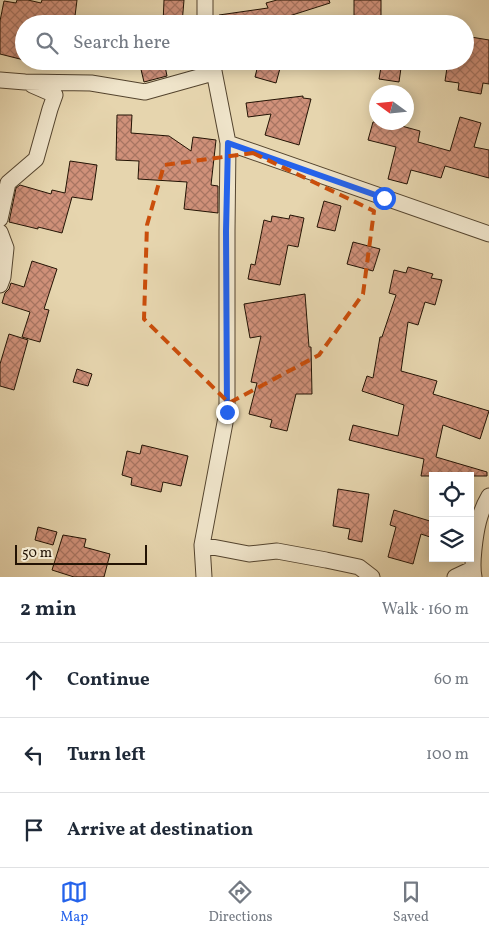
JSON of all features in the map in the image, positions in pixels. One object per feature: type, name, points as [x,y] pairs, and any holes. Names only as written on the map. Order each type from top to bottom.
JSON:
[{"type":"street","points":[[205,0],[205,15]]},
{"type":"street","points":[[0,80],[91,83],[145,92],[204,70]]},
{"type":"street","points":[[204,577],[202,545],[227,412],[226,231],[228,143],[213,70]]},
{"type":"street","points":[[0,219],[8,183],[36,159],[50,109],[56,95],[25,82]]},
{"type":"street","points":[[228,143],[489,234]]},
{"type":"street","points":[[0,232],[6,248],[3,277],[0,285]]},
{"type":"street","points":[[455,577],[473,573],[476,530],[480,513],[489,496]]},
{"type":"street","points":[[202,545],[249,554],[277,551],[316,558],[359,567],[372,577]]},
{"type":"highlighted area","points":[[253,153],[374,211],[363,294],[319,355],[229,403],[144,319],[147,225],[164,165]]},
{"type":"building","points":[[17,0],[41,3],[42,0],[77,0],[75,15],[15,15],[15,58],[0,54],[0,21],[4,1],[16,3]]},
{"type":"building","points":[[164,0],[184,0],[183,15],[163,15]]},
{"type":"building","points":[[277,0],[329,0],[330,3],[292,15],[219,15],[268,8],[266,3]]},
{"type":"building","points":[[354,0],[381,0],[381,15],[354,15]]},
{"type":"building","points":[[474,38],[489,40],[489,84],[483,83],[481,94],[458,90],[459,83],[445,81],[447,70],[474,70]]},
{"type":"building","points":[[141,70],[166,70],[167,76],[144,82]]},
{"type":"building","points":[[257,70],[280,70],[276,83],[255,77]]},
{"type":"building","points":[[380,70],[401,70],[399,82],[379,79]]},
{"type":"building","points":[[303,96],[303,98],[311,99],[299,145],[265,135],[271,114],[248,117],[246,103]]},
{"type":"building","points":[[117,115],[132,115],[131,133],[169,136],[191,151],[193,137],[216,140],[211,185],[218,186],[218,213],[184,209],[187,182],[138,179],[139,161],[116,160]]},
{"type":"building","points":[[460,117],[481,123],[474,147],[489,150],[489,178],[445,166],[441,178],[411,170],[407,184],[388,179],[396,147],[368,140],[371,130],[414,129],[420,131],[418,142],[450,151]]},
{"type":"building","points":[[70,161],[97,165],[92,200],[72,197],[62,233],[9,222],[16,188],[20,185],[51,194],[52,190],[65,193]]},
{"type":"building","points":[[324,201],[341,206],[335,231],[317,227]]},
{"type":"building","points":[[290,215],[304,218],[298,247],[288,245],[280,285],[248,279],[251,264],[255,265],[264,220],[271,222],[272,216],[289,219]]},
{"type":"building","points":[[353,242],[380,249],[373,271],[347,264]]},
{"type":"building","points":[[32,261],[57,269],[44,309],[49,310],[40,342],[22,337],[30,312],[2,303],[11,283],[24,287]]},
{"type":"building","points":[[408,267],[433,274],[431,278],[442,280],[435,305],[425,302],[418,325],[408,322],[401,371],[437,381],[433,394],[489,411],[480,439],[443,425],[436,457],[487,472],[487,476],[474,476],[474,472],[429,472],[429,476],[421,476],[424,459],[349,440],[353,425],[398,436],[404,405],[362,391],[367,376],[373,378],[380,337],[382,337],[396,295],[389,293],[394,270],[406,273]]},
{"type":"building","points":[[305,294],[309,347],[311,347],[312,394],[296,394],[287,431],[270,427],[272,420],[249,414],[257,383],[251,382],[261,336],[250,338],[244,304]]},
{"type":"building","points":[[9,334],[28,340],[14,390],[0,386],[0,364]]},
{"type":"building","points":[[77,369],[92,374],[88,386],[73,382]]},
{"type":"building","points":[[142,445],[188,456],[181,486],[163,482],[161,492],[131,485],[132,478],[122,475],[127,451],[140,454]]},
{"type":"building","points":[[338,489],[369,494],[362,542],[348,539],[350,529],[333,526]]},
{"type":"building","points":[[394,510],[429,521],[429,537],[421,534],[413,564],[388,557],[396,527],[390,525]]},
{"type":"building","points":[[38,527],[57,532],[53,545],[35,540]]},
{"type":"building","points":[[63,535],[86,539],[84,547],[110,554],[104,577],[74,577],[52,570]]},
{"type":"route","points":[[227,412],[226,231],[228,143],[384,198]]}]
